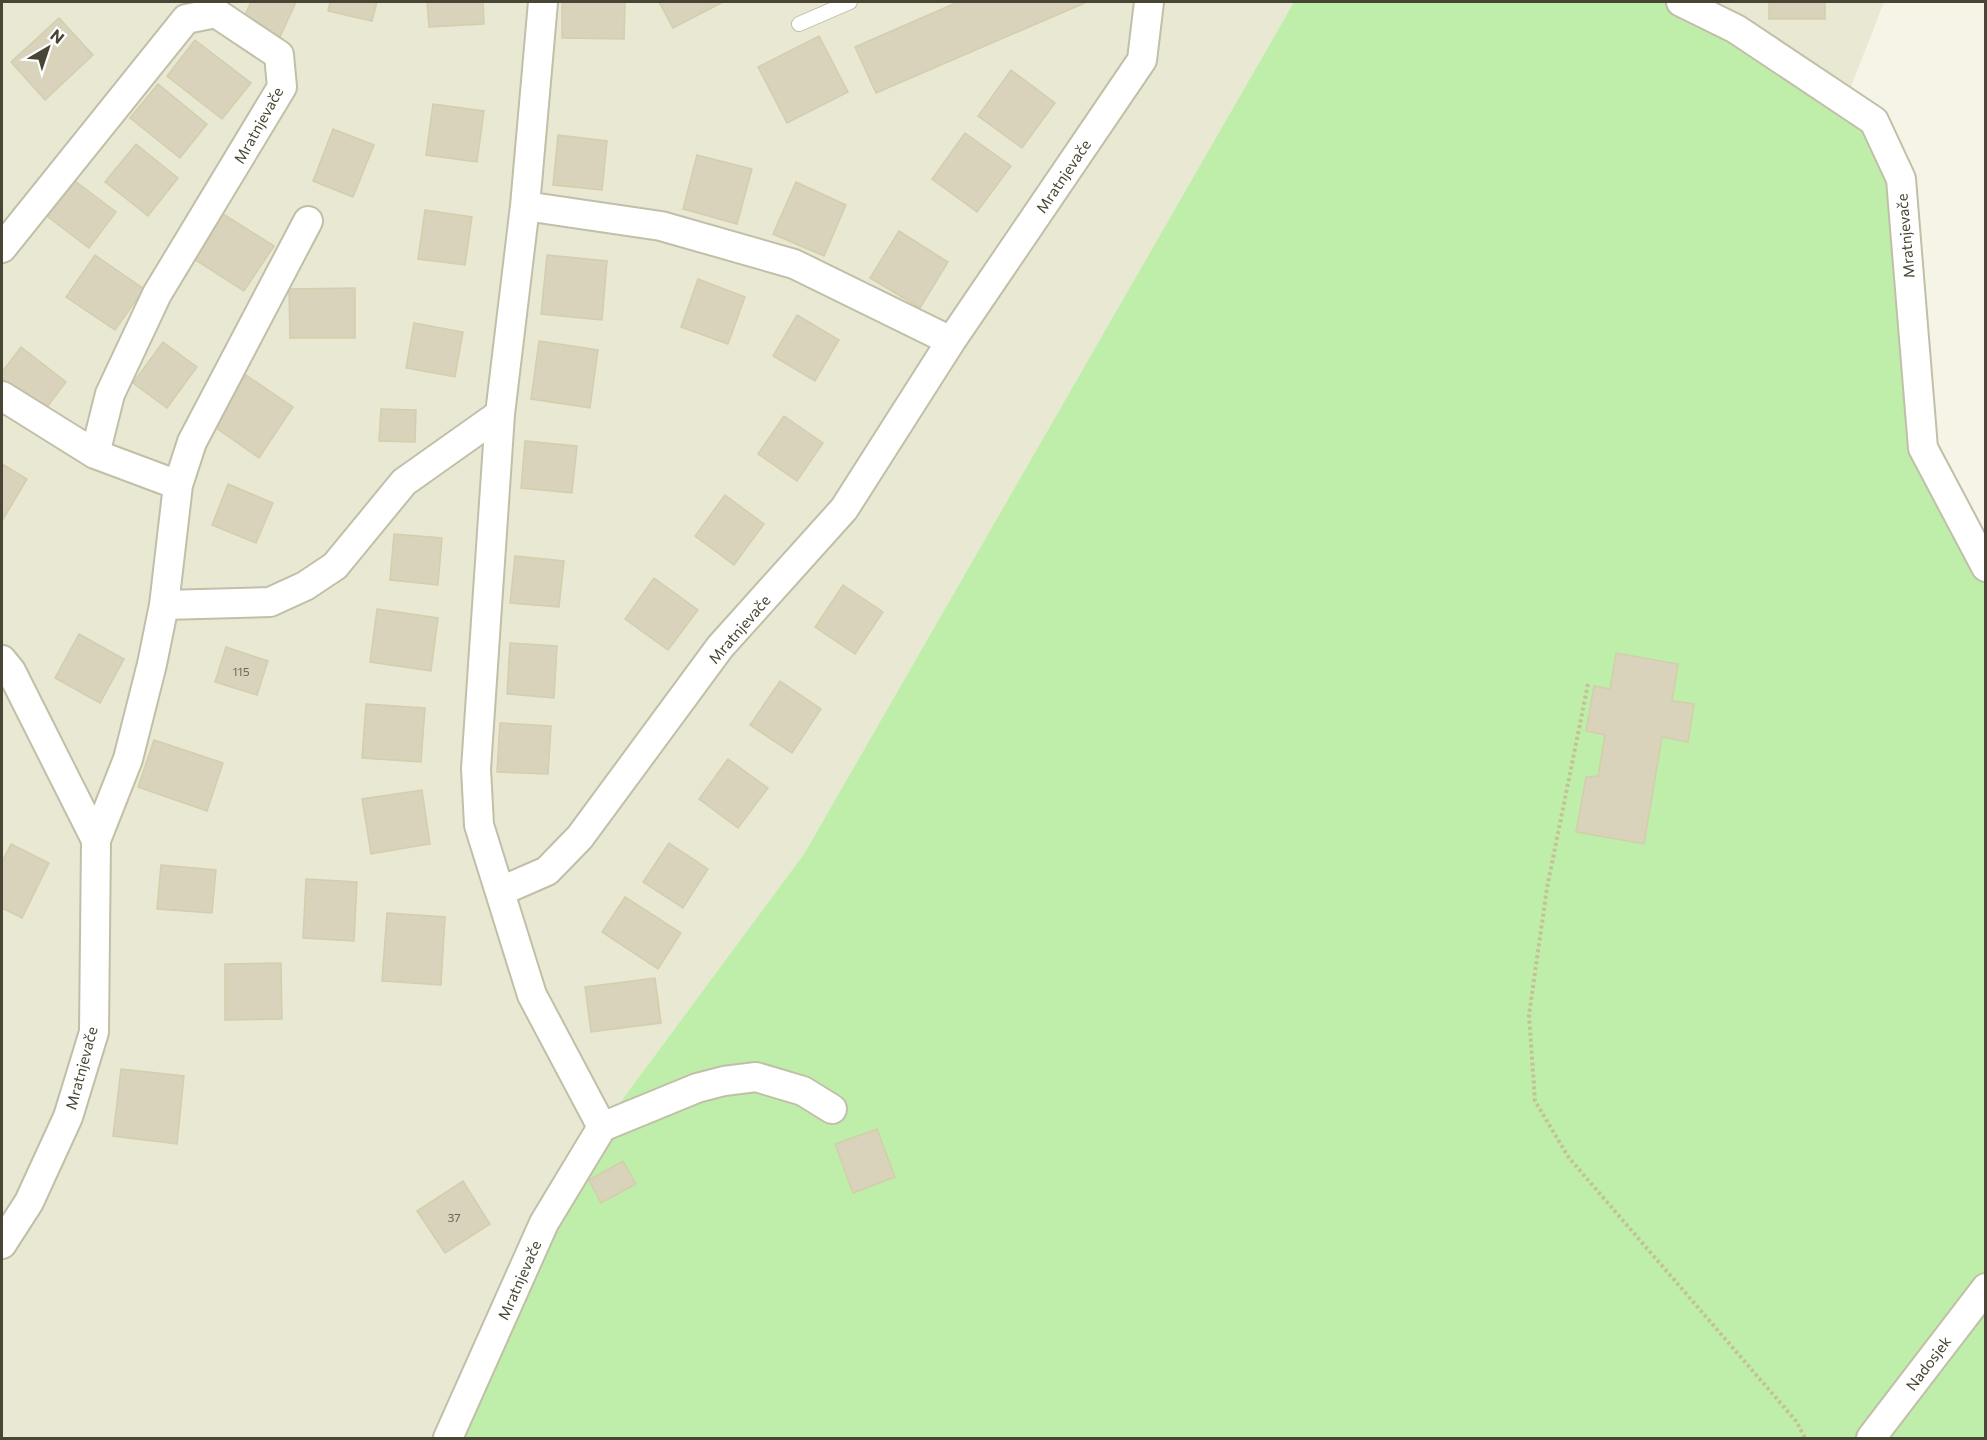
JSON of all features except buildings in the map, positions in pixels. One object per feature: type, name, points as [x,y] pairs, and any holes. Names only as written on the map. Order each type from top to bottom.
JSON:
[{"type":"street","points":[[543,2],[525,206],[500,414],[476,769],[479,825],[532,995],[602,1127],[697,1088],[724,1081],[756,1077],[803,1090],[832,1109]]},
{"type":"street","name":"Mratnjevače","points":[[501,891],[547,871],[580,837],[720,647],[844,509],[951,341],[1142,60],[1149,2]]},
{"type":"street","name":"Mratnjevače","points":[[1682,2],[1736,29],[1874,121],[1901,179],[1923,448],[1986,567]]},
{"type":"street","name":"Mratnjevače","points":[[2,248],[186,19],[216,13],[279,55],[282,87],[157,294],[110,394],[95,454]]},
{"type":"street","points":[[525,206],[661,226],[794,264],[951,341]]},
{"type":"street","name":"Mratnjevače","points":[[2,1244],[29,1202],[68,1117],[93,1032],[96,840],[128,759],[152,664],[164,605],[178,484],[192,442],[308,221]]},
{"type":"street","points":[[2,396],[95,454],[178,484]]},
{"type":"street","points":[[164,605],[270,602],[305,586],[335,566],[404,482],[500,414]]},
{"type":"street","name":"Mratnjevače","points":[[2,660],[11,671],[96,840]]},
{"type":"street","name":"Mratnjevače","points":[[448,1438],[544,1223],[602,1127]]},
{"type":"street","name":"Nadosjek","points":[[1870,1438],[1986,1288]]},
{"type":"lane","points":[[799,24],[850,2]]},
{"type":"path","points":[[1588,684],[1547,888],[1529,1015],[1535,1101],[1569,1158],[1796,1422],[1804,1438]]},
{"type":"shaded area","points":[[2,2],[1294,2],[804,854],[602,1127],[454,1438],[2,1438]]},
{"type":"shaded area","points":[[1677,2],[1884,2],[1845,102]]},
{"type":"green space","points":[[1294,2],[1681,2],[1874,121],[1901,179],[1923,448],[1985,567],[1985,1438],[1890,1438],[1979,1298],[1871,1438],[454,1438],[602,1127],[804,854]]}]
